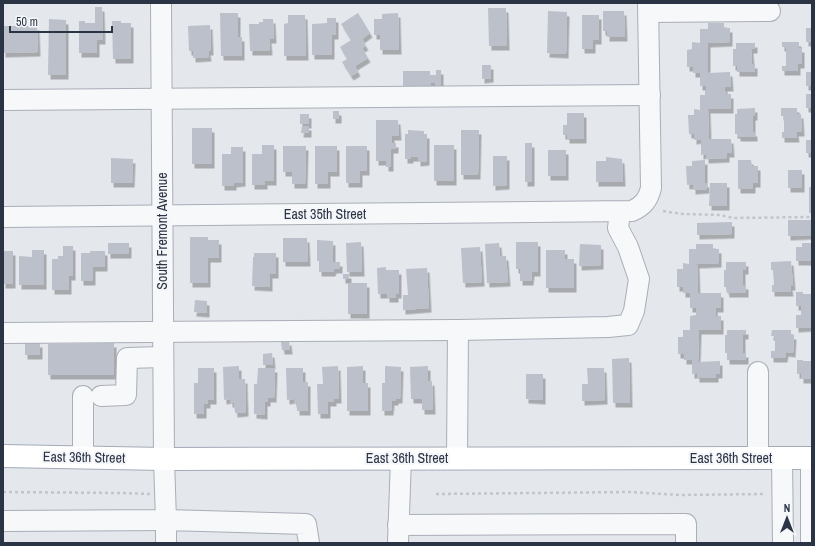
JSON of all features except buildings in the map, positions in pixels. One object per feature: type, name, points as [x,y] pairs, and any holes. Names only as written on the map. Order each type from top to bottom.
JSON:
[{"type":"main road","name":"East 36th Street","points":[[3,456],[164,458],[811,458]]},
{"type":"street","name":"South Fremont Avenue","points":[[161,3],[163,357],[166,543]]},
{"type":"street","points":[[3,100],[650,95],[649,8],[770,11]]},
{"type":"street","name":"East 35th Street","points":[[3,217],[632,211],[645,203],[651,188],[650,95]]},
{"type":"street","points":[[3,333],[458,330],[608,327],[628,325],[634,312],[639,279],[628,247],[618,228],[620,212]]},
{"type":"street","points":[[457,458],[458,330]]},
{"type":"street","points":[[83,457],[92,396],[126,395],[127,358],[163,357]]},
{"type":"street","points":[[758,372],[758,458]]},
{"type":"street","points":[[401,458],[398,534],[686,524],[686,543]]},
{"type":"street","points":[[782,458],[783,543]]},
{"type":"street","points":[[811,458],[811,543]]},
{"type":"street","points":[[3,521],[166,520],[306,524],[309,543]]},
{"type":"path","points":[[663,211],[682,214],[720,215],[733,218],[812,217]]},
{"type":"path","points":[[3,492],[148,494]]},
{"type":"path","points":[[436,494],[630,492],[680,495],[767,494]]}]
